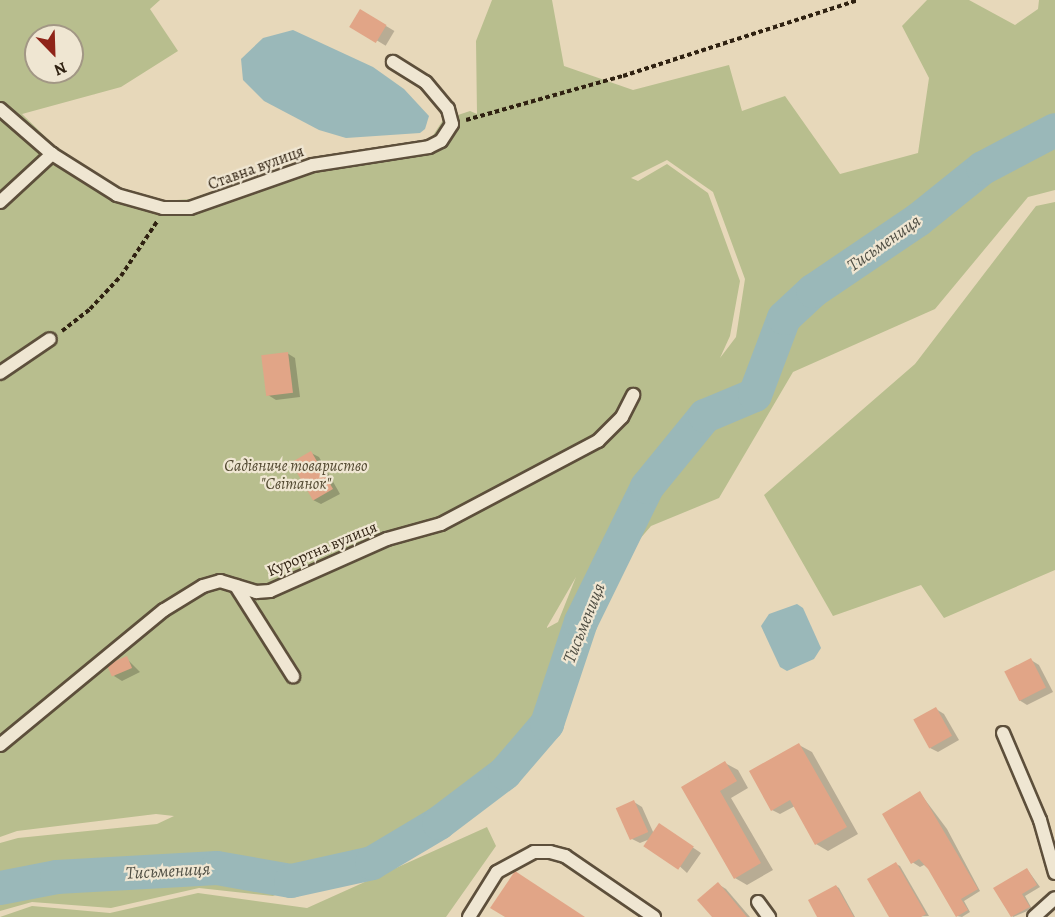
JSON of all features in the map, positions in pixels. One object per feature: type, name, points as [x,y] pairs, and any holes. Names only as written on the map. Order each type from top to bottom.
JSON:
[{"type":"lane","points":[[393,62],[425,82],[448,109],[452,124]]},
{"type":"lane","name":"Ставна вулиця","points":[[0,109],[52,154],[117,195],[164,208],[190,208],[215,201],[313,165],[429,147],[441,141],[452,124]]},
{"type":"lane","points":[[0,202],[52,154]]},
{"type":"lane","points":[[0,374],[50,339]]},
{"type":"lane","name":"Курортна вулиця","points":[[0,745],[164,610],[203,586],[220,581],[255,592],[270,591],[387,539],[441,524],[598,441],[621,417],[633,395]]},
{"type":"lane","points":[[236,586],[293,676]]},
{"type":"lane","points":[[1003,733],[1040,820],[1055,873]]},
{"type":"lane","points":[[469,917],[497,872],[534,852],[550,852],[565,856],[654,917]]},
{"type":"lane","points":[[1034,917],[1055,898]]},
{"type":"lane","points":[[758,902],[770,917]]},
{"type":"path","points":[[452,124],[623,76],[858,0]]},
{"type":"path","points":[[50,339],[84,314],[121,276],[148,241],[164,208]]},
{"type":"green space","name":"Садівниче товариство \"Світанок\"","points":[[0,0],[160,0],[150,9],[178,51],[121,87],[22,114],[59,150],[118,187],[163,201],[191,199],[309,158],[430,140],[443,120],[470,111],[477,114],[476,41],[492,0],[552,0],[564,66],[633,90],[729,65],[742,111],[785,96],[840,174],[918,153],[929,78],[902,26],[927,0],[969,0],[1015,25],[1038,9],[1039,0],[1055,0],[1055,190],[1028,197],[935,309],[793,372],[719,498],[651,526],[573,617],[538,719],[499,769],[435,817],[369,853],[273,896],[199,888],[111,908],[32,902],[0,911],[0,843],[18,838],[157,824],[174,816],[156,814],[17,831],[0,837]],"holes":[[[667,160],[713,192],[745,279],[736,337],[720,358],[730,336],[740,281],[708,193],[667,164],[638,181],[631,178]],[[576,577],[558,622],[547,628],[547,627]]]},
{"type":"green space","points":[[1055,202],[1055,570],[944,618],[921,585],[833,616],[764,495],[915,364],[1036,206]]},
{"type":"green space","points":[[487,827],[496,846],[446,917],[0,917],[32,906],[110,913],[198,893],[307,908]]},
{"type":"water","points":[[293,30],[373,67],[404,89],[429,116],[425,129],[420,133],[346,138],[319,130],[264,101],[243,80],[241,59],[263,38]]},
{"type":"water","points":[[797,604],[803,608],[821,648],[814,659],[787,671],[780,667],[761,626],[769,614]]},
{"type":"building","points":[[360,9],[387,25],[376,43],[349,27]]},
{"type":"building","points":[[288,352],[293,393],[266,396],[261,355]]},
{"type":"building","points":[[311,451],[333,489],[313,501],[291,462]]},
{"type":"building","points":[[127,656],[132,668],[112,677],[107,665]]},
{"type":"building","points":[[1031,658],[1046,687],[1019,701],[1004,672]]},
{"type":"building","points":[[936,707],[952,736],[929,748],[913,720]]},
{"type":"building","points":[[799,743],[847,827],[815,845],[790,800],[771,811],[749,771]]},
{"type":"building","points":[[725,761],[737,781],[720,791],[761,863],[734,879],[681,787]]},
{"type":"building","points":[[920,791],[978,889],[961,899],[968,910],[956,917],[928,869],[919,859],[911,864],[882,814]]},
{"type":"building","points":[[634,800],[648,832],[630,840],[616,808]]},
{"type":"building","points":[[659,823],[694,846],[678,870],[643,846]]},
{"type":"building","points":[[896,862],[926,914],[921,917],[889,917],[867,879]]},
{"type":"building","points":[[1027,868],[1037,885],[1022,894],[1030,907],[1011,917],[993,888]]},
{"type":"building","points":[[515,871],[585,917],[505,917],[490,908]]},
{"type":"building","points":[[718,882],[747,917],[712,917],[697,900]]},
{"type":"building","points":[[836,885],[854,917],[817,917],[808,900]]},
{"type":"waterway","name":"Тисьмениця","points":[[0,888],[57,877],[217,868],[291,881],[372,863],[439,823],[505,773],[547,724],[581,622],[647,487],[705,416],[755,395],[784,318],[813,291],[918,220],[983,168],[1055,130]]}]
